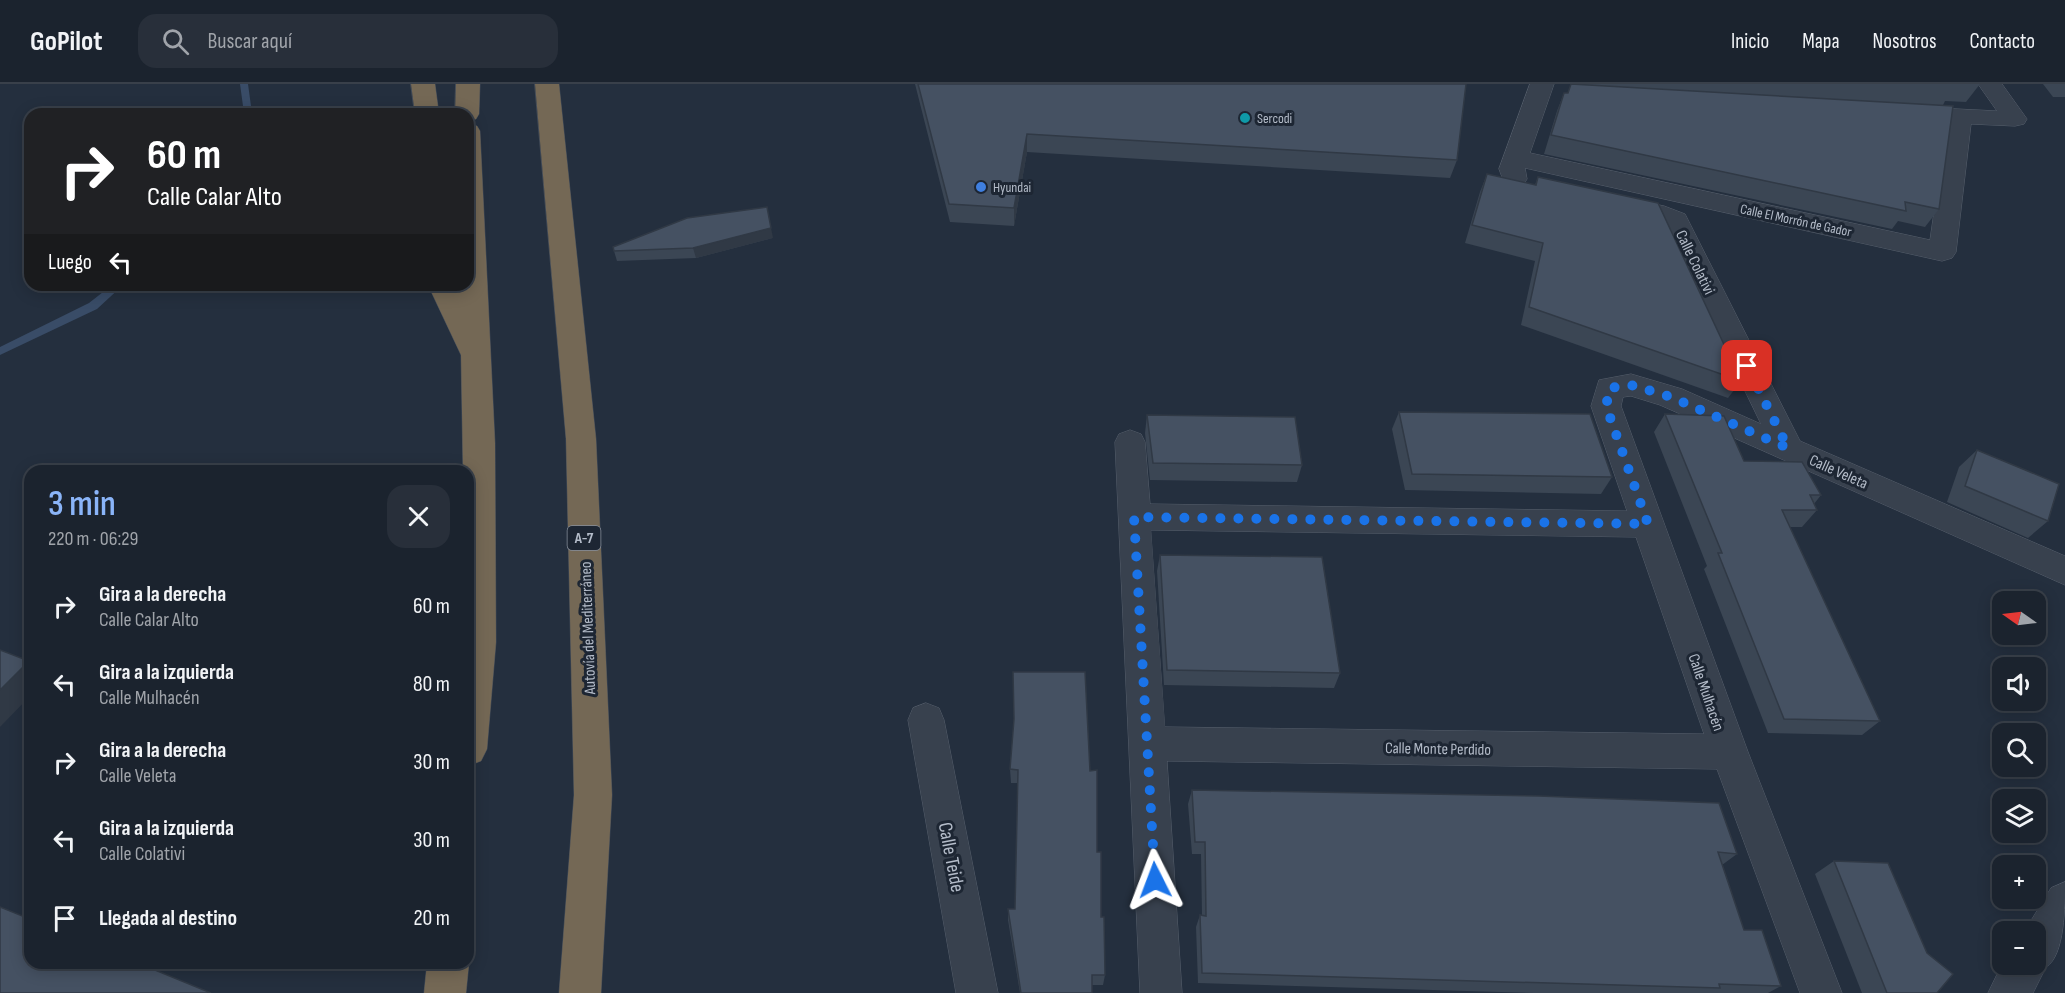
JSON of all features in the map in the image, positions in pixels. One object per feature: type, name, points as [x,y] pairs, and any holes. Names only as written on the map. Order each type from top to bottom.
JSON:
[{"type":"highway","points":[[423,84],[426,108]]},
{"type":"highway","points":[[467,108],[468,84]]},
{"type":"highway","name":"Autovía del Mediterráneo","points":[[547,84],[551,147],[581,439],[593,795],[580,993]]},
{"type":"highway","points":[[445,291],[476,356]]},
{"type":"highway","points":[[474,291],[479,443],[478,642],[474,685]]},
{"type":"highway","points":[[445,993],[447,969]]},
{"type":"street","points":[[1913,113],[2015,119],[1990,84]]},
{"type":"street","name":"Calle Colativi","points":[[1548,89],[1512,169],[1515,182],[1655,212],[1676,220],[1788,448]]},
{"type":"street","name":"Calle El Morrón de Gador","points":[[1516,158],[1942,252],[1960,116]]},
{"type":"street","name":"Calle Veleta","points":[[1610,388],[1631,385],[1671,397],[2065,571]]},
{"type":"street","name":"Calle Mulhacén","points":[[1610,388],[1606,406],[1729,752],[1821,993]]},
{"type":"street","points":[[1130,442],[1161,993]]},
{"type":"street","points":[[1134,517],[1648,524]]},
{"type":"street","name":"Calle Teide","points":[[926,720],[977,993]]},
{"type":"street","name":"Calle Monte Perdido","points":[[1147,744],[1729,752]]},
{"type":"street","points":[[2046,933],[2065,902]]},
{"type":"street","points":[[2009,993],[2020,975]]},
{"type":"building","name":"Sercodi","points":[[918,84],[1466,84],[1457,160],[1027,134],[1014,208],[949,204]]},
{"type":"building","points":[[1571,84],[1953,106],[1939,209],[1905,202],[1906,211],[1551,135],[1564,93],[1568,93]]},
{"type":"building","points":[[1487,174],[1536,185],[1538,177],[1658,203],[1741,381],[1529,307],[1543,243],[1472,225]]},
{"type":"building","points":[[767,207],[771,228],[693,248],[614,251],[613,247],[687,218]]},
{"type":"building","points":[[1399,412],[1590,414],[1612,477],[1412,474]]},
{"type":"building","points":[[1665,414],[1724,416],[1744,461],[1802,462],[1821,495],[1810,495],[1817,510],[1782,510],[1880,721],[1784,719],[1718,553],[1722,553]]},
{"type":"building","points":[[1147,415],[1295,417],[1302,465],[1153,463]]},
{"type":"building","points":[[1977,450],[2059,484],[2048,521],[1965,486]]},
{"type":"building","points":[[1160,555],[1322,557],[1340,673],[1167,670]]},
{"type":"building","points":[[0,650],[24,659],[24,666],[0,690]]},
{"type":"building","points":[[1013,672],[1085,672],[1090,771],[1097,770],[1097,852],[1101,852],[1101,917],[1104,917],[1105,975],[1092,975],[1092,993],[1021,993],[1008,909],[1015,909],[1018,770],[1010,769],[1014,719]]},
{"type":"building","points":[[1192,790],[1539,796],[1719,803],[1737,854],[1718,852],[1744,930],[1762,930],[1781,986],[1719,984],[1720,988],[1202,973],[1200,915],[1206,916],[1205,842],[1195,842]]},
{"type":"building","points":[[1834,861],[1888,863],[1927,953],[1953,974],[1937,993],[1887,993]]},
{"type":"building","points":[[0,907],[24,917],[24,969],[153,969],[211,993],[0,993]]},
{"type":"waterway","points":[[244,84],[246,108]]},
{"type":"waterway","points":[[0,351],[93,306],[111,291]]},
{"type":"place","name":"Sercodi","points":[[1245,118]]},
{"type":"place","name":"Hyundai","points":[[981,187]]},
{"type":"route","points":[[1155,880],[1134,517],[1648,524],[1606,406],[1610,388],[1631,385],[1671,397],[1788,448],[1747,366]]}]
